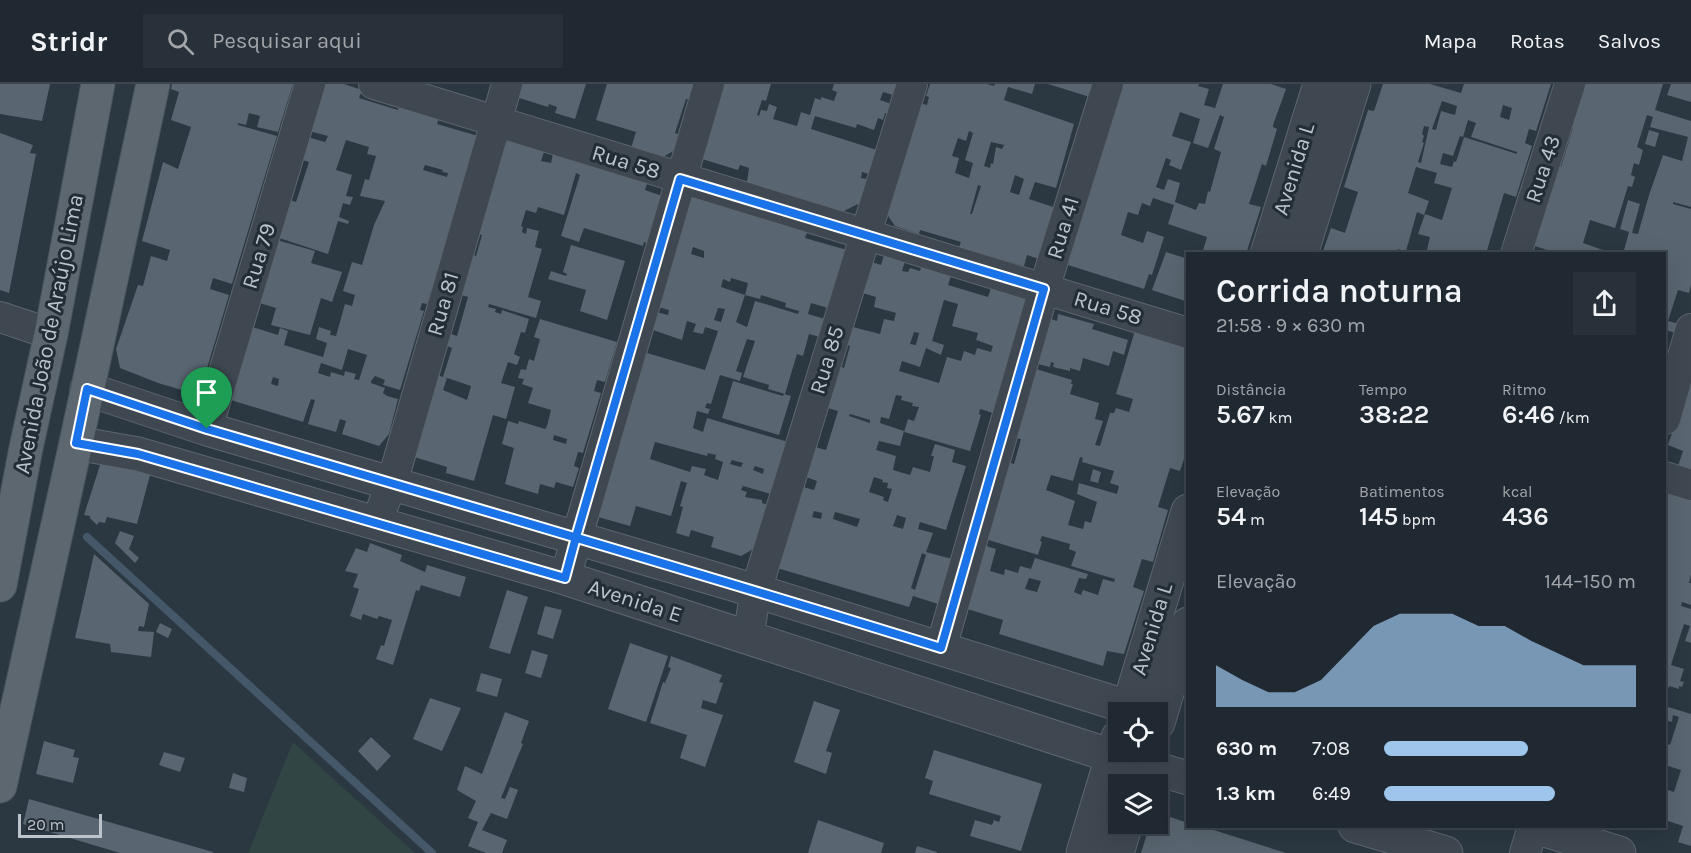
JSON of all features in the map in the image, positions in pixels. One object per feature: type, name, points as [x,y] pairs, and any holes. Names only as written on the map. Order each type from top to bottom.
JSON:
[{"type":"main road","name":"Avenida João de Araújo Lima","points":[[0,585],[51,334],[98,84]]},
{"type":"main road","name":"Avenida João de Araújo Lima","points":[[0,786],[153,84]]},
{"type":"street","name":"Rua 79","points":[[207,429],[310,84]]},
{"type":"street","name":"Rua 58","points":[[374,84],[1186,332]]},
{"type":"street","name":"Rua 81","points":[[376,523],[392,483],[507,84]]},
{"type":"street","points":[[565,578],[709,84]]},
{"type":"street","name":"Rua 85","points":[[748,637],[756,591],[912,84]]},
{"type":"street","name":"Rua 41","points":[[941,648],[1044,289],[1107,84]]},
{"type":"street","name":"Avenida L","points":[[1268,252],[1320,84]]},
{"type":"street","name":"Avenida L","points":[[1302,252],[1354,84]]},
{"type":"street","name":"Rua 43","points":[[1517,252],[1570,84]]},
{"type":"street","points":[[0,317],[51,334]]},
{"type":"street","points":[[1666,416],[1691,329]]},
{"type":"street","name":"Avenida E","points":[[87,389],[207,429],[576,537],[941,648],[1108,710]]},
{"type":"street","name":"Avenida E","points":[[76,443],[138,454],[565,578],[748,637],[1108,715]]},
{"type":"street","points":[[1666,477],[1691,485]]},
{"type":"street","name":"Avenida L","points":[[1148,702],[1186,521]]},
{"type":"street","name":"Avenida L","points":[[1153,702],[1186,628]]},
{"type":"street","name":"Avenida L","points":[[1083,853],[1126,762]]},
{"type":"street","name":"Avenida E","points":[[1143,767],[1186,778]]},
{"type":"street","points":[[1362,828],[1446,853]]},
{"type":"street","points":[[1526,853],[1533,828]]},
{"type":"street","points":[[1536,828],[1619,853]]},
{"type":"street","points":[[1117,853],[1123,834]]},
{"type":"green space","points":[[293,742],[415,853],[248,853]]},
{"type":"building","points":[[0,84],[50,84],[42,121],[0,114]]},
{"type":"building","points":[[172,84],[293,84],[278,132],[257,127],[260,116],[249,113],[246,125],[238,123],[238,125],[277,136],[232,284],[213,278],[210,289],[229,295],[199,395],[158,383],[120,368],[116,349],[138,285],[143,286],[151,256],[167,261],[170,250],[142,241],[163,162],[178,169],[191,127],[171,120],[179,92],[171,89]]},
{"type":"building","points":[[322,84],[344,84],[362,90],[359,98],[398,110],[400,102],[440,114],[437,124],[478,136],[427,304],[422,303],[420,310],[424,311],[400,390],[383,385],[385,380],[375,376],[371,381],[385,388],[383,393],[387,396],[398,399],[389,434],[379,446],[342,434],[346,421],[340,419],[336,432],[308,424],[315,400],[311,399],[303,422],[224,398],[246,325],[278,335],[280,328],[288,331],[284,345],[323,357],[327,343],[316,339],[319,327],[331,331],[330,335],[336,336],[345,304],[352,306],[355,295],[343,291],[352,262],[362,265],[374,225],[385,201],[360,196],[365,179],[369,180],[376,156],[367,154],[369,147],[346,140],[336,170],[352,175],[346,196],[353,197],[350,205],[343,203],[339,217],[349,221],[348,224],[338,221],[328,254],[276,237],[284,198],[296,202],[309,162],[297,158],[304,136],[325,142],[328,136],[305,130]],"holes":[[[425,165],[443,170],[442,172],[448,173],[447,177],[423,170]],[[348,349],[367,355],[359,380],[354,379],[356,374],[345,371],[344,376],[331,372],[330,377],[318,373],[321,363],[342,370]],[[273,377],[279,379],[278,386],[271,384]]]},
{"type":"building","points":[[520,84],[586,84],[575,119],[555,113],[557,107],[549,104],[548,107],[516,97]]},
{"type":"building","points":[[607,84],[696,84],[691,100],[686,99],[675,133],[680,135],[675,150],[663,157],[631,148],[636,132],[596,120]]},
{"type":"building","points":[[724,84],[771,84],[766,101],[762,100],[757,115],[759,116],[761,110],[767,111],[769,104],[777,107],[773,119],[797,126],[801,112],[810,115],[815,98],[821,100],[821,97],[834,101],[837,92],[832,90],[834,84],[897,84],[893,95],[883,92],[880,100],[891,104],[883,120],[878,118],[874,130],[857,124],[856,128],[815,116],[811,129],[877,150],[869,174],[862,172],[861,178],[867,179],[860,203],[841,211],[747,182],[749,168],[740,165],[738,170],[702,159]]},
{"type":"building","points":[[930,84],[994,86],[995,84],[1035,84],[1032,94],[1008,87],[1004,100],[1074,124],[1056,188],[1035,182],[1029,199],[1059,209],[1042,260],[1027,255],[1024,266],[959,247],[961,242],[920,230],[919,234],[895,226],[884,210],[916,102],[927,105],[929,97],[926,96]],"holes":[[[969,131],[973,133],[965,160],[973,163],[969,178],[955,173],[959,158],[952,156],[958,138],[966,141]],[[991,142],[1004,145],[1002,149],[996,147],[990,168],[984,166]],[[1015,175],[1024,179],[1019,195],[1010,192]],[[978,185],[981,186],[972,214],[970,214]]]},
{"type":"building","points":[[1048,84],[1097,84],[1093,98]]},
{"type":"building","points":[[1122,84],[1199,84],[1198,86],[1209,89],[1204,105],[1215,108],[1223,84],[1271,84],[1286,89],[1273,125],[1277,129],[1266,166],[1262,164],[1249,204],[1261,207],[1247,252],[1203,252],[1207,237],[1168,224],[1174,205],[1153,198],[1150,206],[1142,203],[1138,215],[1128,212],[1121,235],[1143,243],[1147,231],[1164,237],[1152,275],[1149,274],[1144,289],[1068,265]],"holes":[[[1180,112],[1200,119],[1193,143],[1208,148],[1220,115],[1224,117],[1214,149],[1221,152],[1210,192],[1208,191],[1205,204],[1199,203],[1196,210],[1175,202],[1180,183],[1168,179],[1164,190],[1156,187],[1166,158],[1171,160],[1169,165],[1181,170],[1191,142],[1172,136]]]},
{"type":"building","points":[[1383,84],[1430,84],[1461,93],[1464,84],[1551,84],[1536,131],[1529,129],[1525,143],[1532,146],[1516,197],[1504,193],[1487,252],[1426,252],[1430,237],[1418,234],[1425,214],[1442,220],[1452,188],[1434,183],[1437,173],[1416,167],[1408,193],[1429,201],[1424,215],[1417,212],[1406,251],[1408,252],[1400,252],[1398,249],[1397,252],[1323,252],[1331,228],[1345,233],[1358,192],[1344,187],[1368,110],[1374,111]],"holes":[[[1442,101],[1457,106],[1455,115],[1441,111],[1436,130],[1432,129]],[[1503,105],[1512,108],[1509,120],[1500,117]],[[1468,120],[1476,123],[1471,137],[1517,152],[1517,154],[1464,137],[1456,162],[1454,161],[1452,167],[1440,164],[1443,153],[1453,156],[1460,136],[1463,137]],[[1424,126],[1429,127],[1421,163],[1418,162],[1424,143],[1422,142]]]},
{"type":"building","points":[[1581,84],[1663,84],[1655,110],[1691,121],[1691,207],[1673,202],[1673,204],[1691,209],[1691,285],[1689,293],[1678,290],[1668,321],[1679,324],[1677,333],[1666,330],[1666,252],[1624,252],[1629,232],[1620,229],[1628,200],[1640,204],[1632,233],[1638,234],[1663,155],[1682,161],[1688,137],[1650,127],[1653,117],[1647,115],[1637,147],[1643,150],[1639,165],[1634,163],[1631,175],[1635,177],[1632,187],[1628,186],[1615,228],[1590,220],[1583,243],[1608,252],[1554,252],[1528,244],[1555,166],[1561,167],[1573,128],[1565,126]]},
{"type":"building","points":[[1671,84],[1691,84],[1691,102],[1667,95]]},
{"type":"building","points":[[1649,130],[1659,133],[1655,147],[1645,144]]},
{"type":"building","points":[[0,133],[33,145],[30,153],[36,154],[9,293],[0,290]]},
{"type":"building","points":[[516,137],[546,146],[541,161],[551,163],[554,149],[649,178],[645,190],[662,196],[647,243],[644,242],[643,246],[584,228],[579,242],[561,236],[580,175],[576,173],[564,215],[538,207],[536,213],[526,210],[521,226],[523,227],[522,232],[526,234],[527,228],[539,231],[535,247],[542,249],[528,297],[541,301],[536,318],[489,304],[488,307],[496,309],[495,312],[501,314],[502,310],[529,319],[525,333],[521,332],[514,354],[520,357],[517,365],[508,362],[501,383],[515,387],[506,419],[493,415],[474,481],[446,473],[447,467],[411,456],[431,373],[443,377],[452,348],[444,345],[448,333],[457,336],[468,297],[455,293],[469,254],[476,256],[482,235],[474,232],[500,146]],"holes":[[[447,378],[471,386],[467,400],[443,390]]]},
{"type":"building","points":[[699,192],[809,227],[805,238],[847,250],[828,308],[811,303],[808,314],[825,319],[820,337],[809,334],[803,356],[797,354],[785,394],[768,389],[769,385],[743,377],[755,341],[747,339],[736,371],[742,373],[740,381],[720,375],[711,404],[707,403],[705,408],[710,409],[708,414],[697,411],[693,428],[703,432],[707,418],[788,442],[771,494],[743,486],[741,490],[747,492],[745,497],[762,500],[762,503],[768,505],[755,548],[741,556],[711,547],[714,537],[691,530],[689,537],[676,533],[683,507],[680,506],[687,483],[681,481],[671,516],[636,506],[630,526],[598,517],[640,351],[705,370],[718,331],[705,327],[703,334],[693,332],[696,324],[687,321],[682,340],[647,328],[652,311],[668,315],[669,310],[654,306],[686,199]],"holes":[[[693,247],[704,251],[704,258],[691,254]],[[731,278],[748,283],[745,295],[721,287],[723,279],[730,282]],[[745,295],[760,299],[761,295],[786,303],[785,307],[799,311],[798,314],[755,301],[747,327],[736,322]],[[718,308],[725,309],[721,322],[714,320]],[[655,442],[707,456],[708,453],[716,455],[715,459],[723,462],[718,480],[704,475],[706,469],[692,466],[690,472],[650,459]],[[732,460],[743,463],[741,467],[730,464]],[[755,466],[764,469],[763,474],[753,470]]]},
{"type":"building","points":[[277,240],[315,251],[311,263],[342,272],[332,302],[321,298],[310,335],[271,325],[276,308],[253,301]]},
{"type":"building","points":[[571,245],[625,261],[607,320],[580,311],[586,290],[548,279],[551,271],[566,276],[567,274],[563,272]]},
{"type":"building","points":[[1166,252],[1185,258],[1186,301],[1152,290]]},
{"type":"building","points":[[884,255],[905,261],[902,271],[908,272],[910,268],[920,271],[923,261],[953,270],[948,285],[988,297],[993,282],[1024,293],[1030,305],[996,414],[980,409],[979,414],[981,415],[970,451],[904,432],[908,419],[914,421],[919,407],[901,400],[902,396],[896,395],[889,419],[881,417],[880,423],[904,431],[900,446],[879,441],[876,450],[896,456],[893,470],[910,475],[913,467],[930,472],[934,456],[931,456],[935,444],[955,450],[952,462],[966,466],[946,530],[920,522],[918,529],[933,533],[926,552],[952,559],[938,604],[913,596],[909,607],[777,568],[800,486],[814,490],[817,481],[803,476],[812,446],[826,450],[838,411],[824,407],[837,365],[844,368],[850,346],[843,344],[849,326],[880,334],[884,319],[894,321],[896,313],[874,307],[876,297],[859,292],[868,261],[881,265]],"holes":[[[944,300],[958,304],[952,326],[978,333],[976,340],[993,346],[991,352],[977,348],[975,355],[964,351],[961,361],[947,357],[939,383],[899,371],[902,361],[920,367],[926,348],[941,355],[944,345],[932,341]],[[914,332],[919,333],[916,345],[910,344]],[[850,414],[870,420],[870,423],[849,416]],[[874,477],[888,483],[887,488],[892,489],[888,502],[883,500],[884,497],[869,492]],[[814,511],[822,513],[821,519],[812,517]],[[835,512],[860,519],[857,527],[833,519]],[[897,515],[906,518],[903,529],[893,526]],[[922,553],[926,555],[915,590],[911,588]]]},
{"type":"building","points":[[1058,314],[1094,324],[1092,329],[1128,340],[1124,355],[1113,351],[1109,366],[1083,358],[1080,371],[1053,367],[1054,363],[1051,362],[1050,367],[1038,364],[1051,319],[1057,321]]},
{"type":"building","points":[[540,319],[617,342],[605,382],[597,380],[594,391],[601,393],[583,453],[578,452],[574,466],[579,468],[573,487],[556,482],[554,488],[540,484],[538,494],[505,484],[514,448],[502,444],[508,421],[518,424],[519,421],[545,429],[547,426],[551,410],[528,403],[533,388],[522,384],[524,379],[518,378],[521,369],[526,370],[529,359],[534,361],[540,339],[534,337]],"holes":[[[554,435],[567,439],[566,444],[553,440]]]},
{"type":"building","points":[[1136,327],[1186,340],[1186,395],[1184,400],[1186,400],[1186,453],[1180,471],[1170,468],[1158,507],[1168,510],[1153,562],[1142,559],[1133,587],[1144,591],[1124,654],[1107,651],[1103,666],[999,634],[1003,620],[964,608],[983,545],[996,549],[990,571],[1004,575],[1005,569],[1018,573],[1020,566],[1031,569],[1035,558],[1088,574],[1086,579],[1079,578],[1074,592],[1081,595],[1083,590],[1098,595],[1103,579],[1114,582],[1115,579],[1071,566],[1076,552],[1069,549],[1070,544],[1042,536],[1038,555],[985,539],[1008,462],[1014,464],[1021,439],[1015,438],[1036,369],[1072,380],[1070,394],[1099,403],[1095,419],[1103,421],[1095,445],[1100,446],[1110,413],[1114,413],[1116,408],[1129,412],[1133,399],[1116,394]],"holes":[[[1080,457],[1083,458],[1082,462],[1114,471],[1110,483],[1119,486],[1117,494],[1079,483],[1077,494],[1097,502],[1091,523],[1085,521],[1083,529],[1068,525],[1075,501],[1046,490],[1051,475],[1073,481]],[[1029,578],[1041,581],[1037,592],[1025,589]]]},
{"type":"building","points":[[733,381],[783,396],[784,394],[791,396],[779,435],[722,418]]},
{"type":"building","points":[[1689,381],[1691,381],[1691,470],[1678,466],[1683,451],[1668,445]]},
{"type":"building","points":[[101,462],[150,475],[137,524],[107,517],[105,523],[99,522],[97,525],[90,516],[84,515]]},
{"type":"building","points":[[1093,469],[1101,472],[1098,483],[1090,481]]},
{"type":"building","points":[[1666,492],[1691,496],[1691,575],[1689,583],[1691,583],[1691,605],[1682,602],[1681,606],[1691,609],[1691,643],[1685,641],[1690,626],[1684,624],[1671,665],[1684,669],[1680,681],[1684,682],[1679,689],[1669,686],[1666,696]]},
{"type":"building","points":[[120,531],[134,536],[129,549],[139,558],[135,563],[115,543]]},
{"type":"building","points":[[370,543],[402,555],[400,561],[425,572],[427,565],[466,577],[460,597],[421,585],[419,591],[416,590],[393,665],[376,659],[381,645],[384,646],[392,620],[379,616],[377,619],[363,614],[361,620],[350,616],[359,589],[353,587],[358,574],[345,571],[356,548],[367,552]]},
{"type":"building","points":[[94,554],[149,604],[144,627],[139,626],[138,631],[154,632],[151,657],[111,652],[110,644],[75,638]]},
{"type":"building","points":[[507,590],[528,597],[510,654],[489,648]]},
{"type":"building","points":[[545,606],[562,610],[553,639],[537,634]]},
{"type":"building","points":[[160,623],[172,629],[168,638],[156,632]]},
{"type":"building","points":[[630,643],[668,656],[646,722],[608,709]]},
{"type":"building","points":[[532,650],[548,655],[541,678],[525,673]]},
{"type":"building","points":[[671,656],[722,675],[719,682],[723,683],[716,704],[703,700],[701,708],[723,715],[705,767],[680,758],[687,735],[650,723],[663,682],[665,683],[671,668],[668,667]]},
{"type":"building","points":[[481,673],[502,679],[497,697],[476,691]]},
{"type":"building","points":[[430,698],[461,708],[442,751],[413,739]]},
{"type":"building","points":[[814,701],[840,710],[826,751],[832,753],[826,774],[794,762]]},
{"type":"building","points":[[1666,706],[1691,714],[1691,846],[1678,842],[1683,826],[1666,820],[1666,789],[1674,792],[1681,770],[1666,765],[1666,743],[1670,745],[1679,717],[1673,715],[1672,722],[1666,720]]},
{"type":"building","points":[[505,712],[529,721],[521,743],[523,744],[501,798],[505,799],[510,787],[518,790],[507,819],[491,813],[482,830],[507,840],[502,853],[486,853],[468,846],[478,822],[468,818],[476,801],[457,790],[465,766],[482,774]]},
{"type":"building","points":[[371,737],[391,756],[377,771],[358,751]]},
{"type":"building","points":[[44,741],[75,750],[73,757],[79,758],[73,783],[36,774]]},
{"type":"building","points":[[934,750],[1042,784],[1021,851],[970,836],[975,820],[992,825],[994,820],[999,822],[1001,816],[929,794],[933,781],[925,778]]},
{"type":"building","points":[[164,752],[185,758],[180,772],[159,765]]},
{"type":"building","points":[[233,773],[247,778],[244,792],[229,788]]},
{"type":"building","points":[[29,799],[213,853],[120,853],[23,824]]},
{"type":"building","points":[[1168,816],[1186,822],[1186,828],[1207,828],[1286,853],[1141,853],[1147,834],[1168,834]]},
{"type":"building","points":[[818,820],[884,843],[881,853],[808,853]]},
{"type":"building","points":[[917,846],[937,852],[937,853],[915,853]]},
{"type":"waterway","points":[[87,537],[432,853]]},
{"type":"route","points":[[207,429],[87,389],[76,443],[138,454],[218,476],[565,578],[576,537],[680,179],[1044,289],[941,648],[576,537],[207,429]]}]
